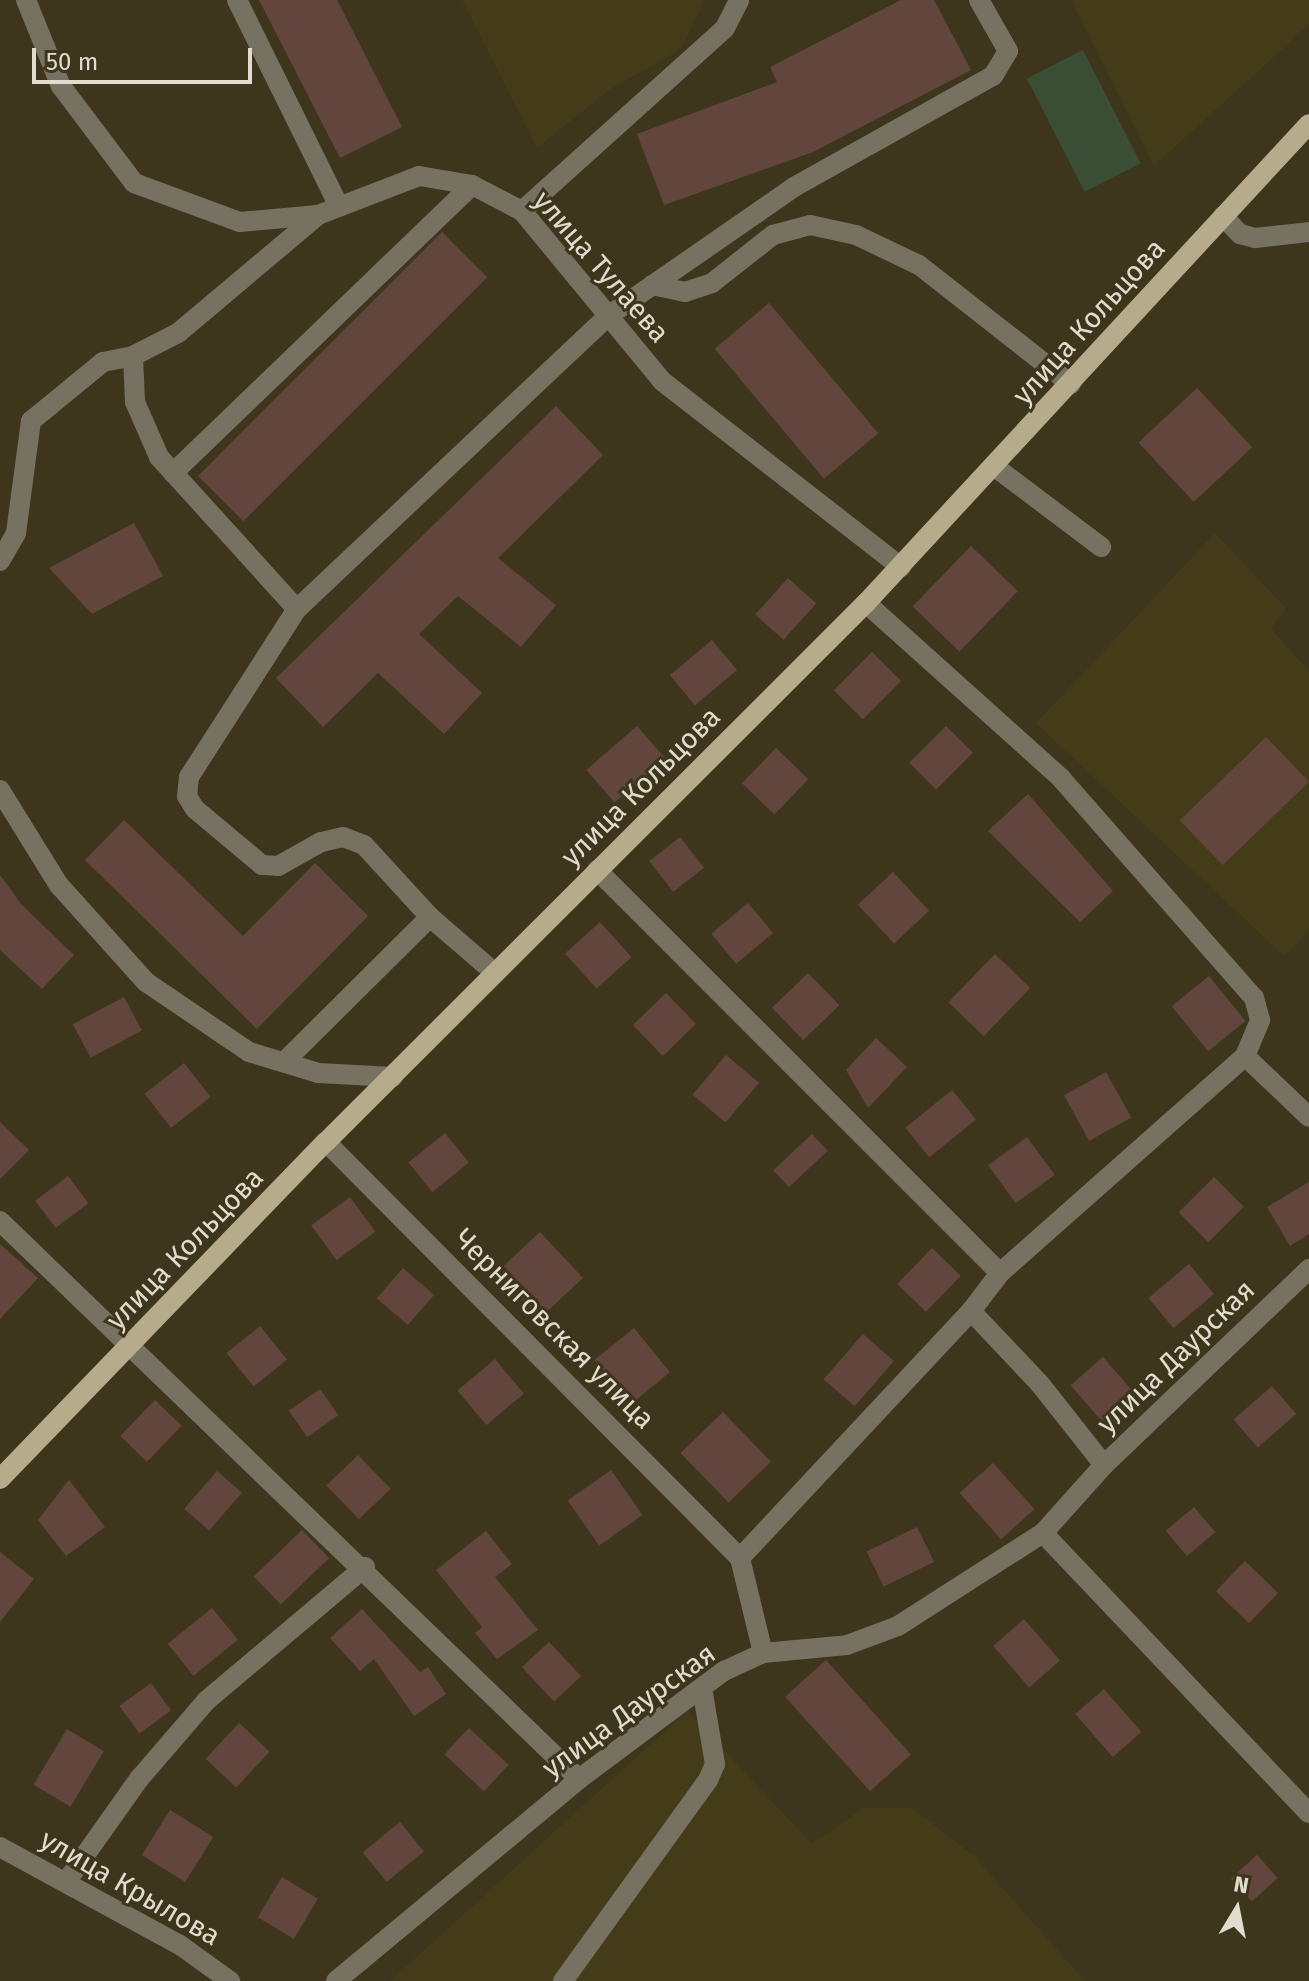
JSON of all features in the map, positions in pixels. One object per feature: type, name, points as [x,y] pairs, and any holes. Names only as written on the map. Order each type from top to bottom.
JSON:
[{"type":"main road","name":"улица Кольцова","points":[[0,1479],[326,1142],[901,567],[1309,124]]},
{"type":"street","name":"улица Тулаева","points":[[26,0],[61,86],[134,183],[240,222],[318,215],[419,176],[472,185],[522,211],[662,381],[901,567]]},
{"type":"street","points":[[237,0],[339,206]]},
{"type":"street","points":[[522,211],[725,28],[739,0]]},
{"type":"street","points":[[495,973],[430,917],[364,845],[343,837],[321,842],[278,866],[262,865],[187,796],[189,777],[297,609],[608,316],[794,187],[993,76],[1008,51],[979,0]]},
{"type":"street","points":[[173,473],[472,185]]},
{"type":"street","points":[[0,561],[16,533],[31,421],[103,362],[133,356],[178,333],[318,215]]},
{"type":"street","points":[[1223,216],[1240,234],[1255,238],[1309,232]]},
{"type":"street","points":[[652,285],[685,292],[712,283],[773,235],[810,225],[856,235],[919,265],[1071,384]]},
{"type":"street","points":[[133,356],[135,402],[159,457],[297,609]]},
{"type":"street","points":[[995,467],[1101,547]]},
{"type":"street","points":[[763,1653],[740,1558],[971,1311],[1000,1273],[1245,1056],[1260,1020],[1254,998],[1061,778],[866,603]]},
{"type":"street","points":[[0,790],[58,884],[146,982],[249,1052],[318,1073],[393,1077]]},
{"type":"street","points":[[597,870],[1000,1273]]},
{"type":"street","points":[[284,1062],[430,917]]},
{"type":"street","points":[[1245,1056],[1309,1117]]},
{"type":"street","name":"Черниговская улица","points":[[326,1142],[740,1558]]},
{"type":"street","points":[[0,1221],[365,1567],[579,1779]]},
{"type":"street","name":"улица Даурская","points":[[336,1981],[579,1779],[702,1688],[763,1653],[847,1645],[898,1626],[1043,1533],[1104,1465],[1309,1269]]},
{"type":"street","points":[[971,1311],[1040,1384],[1104,1465]]},
{"type":"street","points":[[1043,1533],[1309,1813]]},
{"type":"street","points":[[66,1882],[139,1779],[206,1701],[365,1567]]},
{"type":"street","points":[[563,1981],[708,1780],[715,1764],[702,1688]]},
{"type":"street","name":"улица Крылова","points":[[0,1847],[180,1945],[230,1981]]},
{"type":"shaded area","points":[[462,0],[705,0],[681,49],[609,90],[537,148]]},
{"type":"shaded area","points":[[1071,0],[1309,0],[1309,25],[1154,166]]},
{"type":"shaded area","points":[[1215,533],[1286,608],[1271,629],[1309,671],[1309,932],[1284,956],[1036,723]]},
{"type":"shaded area","points":[[687,1711],[812,1844],[864,1808],[912,1808],[974,1856],[1085,1981],[390,1981]]},
{"type":"green space","points":[[1083,50],[1141,163],[1085,192],[1027,79]]},
{"type":"building","points":[[259,0],[337,0],[402,127],[340,158]]},
{"type":"building","points":[[901,0],[934,0],[971,70],[813,152],[664,205],[637,134],[777,82],[770,67]]},
{"type":"building","points":[[442,232],[487,277],[243,521],[198,476]]},
{"type":"building","points":[[769,303],[878,433],[824,479],[715,349]]},
{"type":"building","points":[[1197,388],[1252,447],[1194,502],[1138,443]]},
{"type":"building","points":[[556,406],[603,455],[498,558],[556,605],[521,647],[458,596],[419,634],[482,693],[444,734],[378,673],[323,727],[276,678]]},
{"type":"building","points":[[134,523],[163,576],[92,614],[49,568]]},
{"type":"building","points":[[971,546],[1018,591],[959,652],[913,606]]},
{"type":"building","points":[[788,578],[816,603],[783,640],[755,614]]},
{"type":"building","points":[[712,640],[737,670],[695,705],[670,675]]},
{"type":"building","points":[[872,652],[901,681],[863,719],[834,690]]},
{"type":"building","points":[[637,726],[665,758],[615,802],[586,770]]},
{"type":"building","points":[[946,726],[973,753],[936,790],[909,763]]},
{"type":"building","points":[[1266,737],[1309,782],[1223,865],[1180,820]]},
{"type":"building","points":[[776,748],[808,779],[774,815],[742,783]]},
{"type":"building","points":[[1028,794],[1113,891],[1080,922],[988,831]]},
{"type":"building","points":[[124,820],[243,936],[315,863],[368,916],[257,1029],[85,860]]},
{"type":"building","points":[[680,837],[704,868],[673,892],[649,861]]},
{"type":"building","points":[[893,872],[929,911],[894,943],[858,905]]},
{"type":"building","points":[[0,875],[21,904],[74,955],[42,989],[0,950]]},
{"type":"building","points":[[748,903],[773,933],[736,964],[711,934]]},
{"type":"building","points":[[600,922],[631,957],[597,988],[565,953]]},
{"type":"building","points":[[995,954],[1030,988],[984,1036],[948,1002]]},
{"type":"building","points":[[808,973],[839,1005],[803,1040],[772,1008]]},
{"type":"building","points":[[1209,976],[1246,1021],[1208,1051],[1172,1006]]},
{"type":"building","points":[[666,993],[696,1024],[663,1056],[633,1025]]},
{"type":"building","points":[[124,997],[142,1031],[91,1058],[73,1024]]},
{"type":"building","points":[[876,1038],[907,1067],[868,1108],[846,1070]]},
{"type":"building","points":[[726,1055],[759,1083],[726,1122],[693,1095]]},
{"type":"building","points":[[184,1063],[210,1097],[171,1128],[145,1094]]},
{"type":"building","points":[[1106,1072],[1131,1117],[1089,1141],[1064,1095]]},
{"type":"building","points":[[952,1090],[976,1120],[929,1157],[905,1128]]},
{"type":"building","points":[[0,1122],[29,1150],[0,1179]]},
{"type":"building","points":[[445,1133],[469,1163],[432,1192],[408,1163]]},
{"type":"building","points":[[812,1134],[828,1151],[789,1187],[773,1170]]},
{"type":"building","points":[[1027,1137],[1055,1175],[1016,1203],[988,1165]]},
{"type":"building","points":[[68,1176],[88,1203],[56,1228],[35,1201]]},
{"type":"building","points":[[1214,1177],[1244,1207],[1208,1242],[1179,1212]]},
{"type":"building","points":[[1309,1182],[1309,1234],[1290,1246],[1267,1207]]},
{"type":"building","points":[[350,1197],[375,1232],[336,1260],[311,1225]]},
{"type":"building","points":[[540,1232],[583,1278],[540,1318],[497,1272]]},
{"type":"building","points":[[0,1244],[38,1278],[0,1319]]},
{"type":"building","points":[[932,1248],[961,1276],[926,1312],[897,1284]]},
{"type":"building","points":[[1189,1264],[1214,1294],[1173,1328],[1148,1298]]},
{"type":"building","points":[[403,1268],[434,1295],[408,1325],[377,1298]]},
{"type":"building","points":[[260,1326],[287,1359],[254,1386],[227,1353]]},
{"type":"building","points":[[634,1328],[670,1372],[630,1404],[594,1360]]},
{"type":"building","points":[[863,1334],[894,1361],[855,1406],[824,1379]]},
{"type":"building","points":[[1103,1357],[1140,1400],[1108,1428],[1071,1385]]},
{"type":"building","points":[[495,1359],[524,1393],[486,1425],[457,1390]]},
{"type":"building","points":[[1272,1386],[1296,1414],[1258,1447],[1234,1419]]},
{"type":"building","points":[[320,1389],[338,1415],[307,1437],[289,1411]]},
{"type":"building","points":[[155,1400],[182,1426],[147,1462],[120,1436]]},
{"type":"building","points":[[723,1412],[771,1462],[728,1503],[681,1453]]},
{"type":"building","points":[[358,1455],[391,1489],[359,1519],[326,1486]]},
{"type":"building","points":[[993,1463],[1034,1509],[1001,1539],[960,1493]]},
{"type":"building","points":[[611,1470],[643,1515],[599,1545],[568,1500]]},
{"type":"building","points":[[217,1471],[242,1493],[209,1530],[184,1509]]},
{"type":"building","points":[[69,1480],[105,1527],[66,1556],[38,1520]]},
{"type":"building","points":[[1194,1507],[1215,1532],[1187,1556],[1166,1531]]},
{"type":"building","points":[[917,1527],[934,1562],[884,1587],[867,1552]]},
{"type":"building","points":[[302,1530],[329,1558],[281,1605],[254,1577]]},
{"type":"building","points":[[486,1531],[512,1564],[495,1577],[538,1630],[497,1659],[475,1633],[482,1627],[436,1570]]},
{"type":"building","points":[[0,1552],[34,1579],[0,1622]]},
{"type":"building","points":[[1245,1561],[1278,1593],[1249,1623],[1216,1591]]},
{"type":"building","points":[[212,1608],[238,1640],[194,1676],[168,1644]]},
{"type":"building","points":[[362,1609],[420,1672],[428,1667],[446,1694],[414,1716],[374,1659],[360,1671],[330,1638]]},
{"type":"building","points":[[1024,1619],[1060,1661],[1029,1687],[993,1646]]},
{"type":"building","points":[[549,1642],[581,1676],[554,1702],[522,1667]]},
{"type":"building","points":[[826,1660],[911,1754],[870,1791],[785,1697]]},
{"type":"building","points":[[151,1683],[171,1711],[139,1733],[119,1706]]},
{"type":"building","points":[[1104,1689],[1141,1732],[1113,1757],[1075,1714]]},
{"type":"building","points":[[239,1723],[270,1752],[236,1787],[206,1759]]},
{"type":"building","points":[[469,1728],[508,1765],[484,1791],[444,1754]]},
{"type":"building","points":[[67,1729],[104,1751],[70,1807],[34,1785]]},
{"type":"building","points":[[170,1810],[213,1837],[185,1882],[142,1855]]},
{"type":"building","points":[[400,1822],[424,1852],[387,1882],[363,1852]]},
{"type":"building","points":[[1257,1855],[1278,1878],[1252,1901],[1231,1878]]},
{"type":"building","points":[[282,1877],[318,1899],[294,1939],[258,1917]]}]
